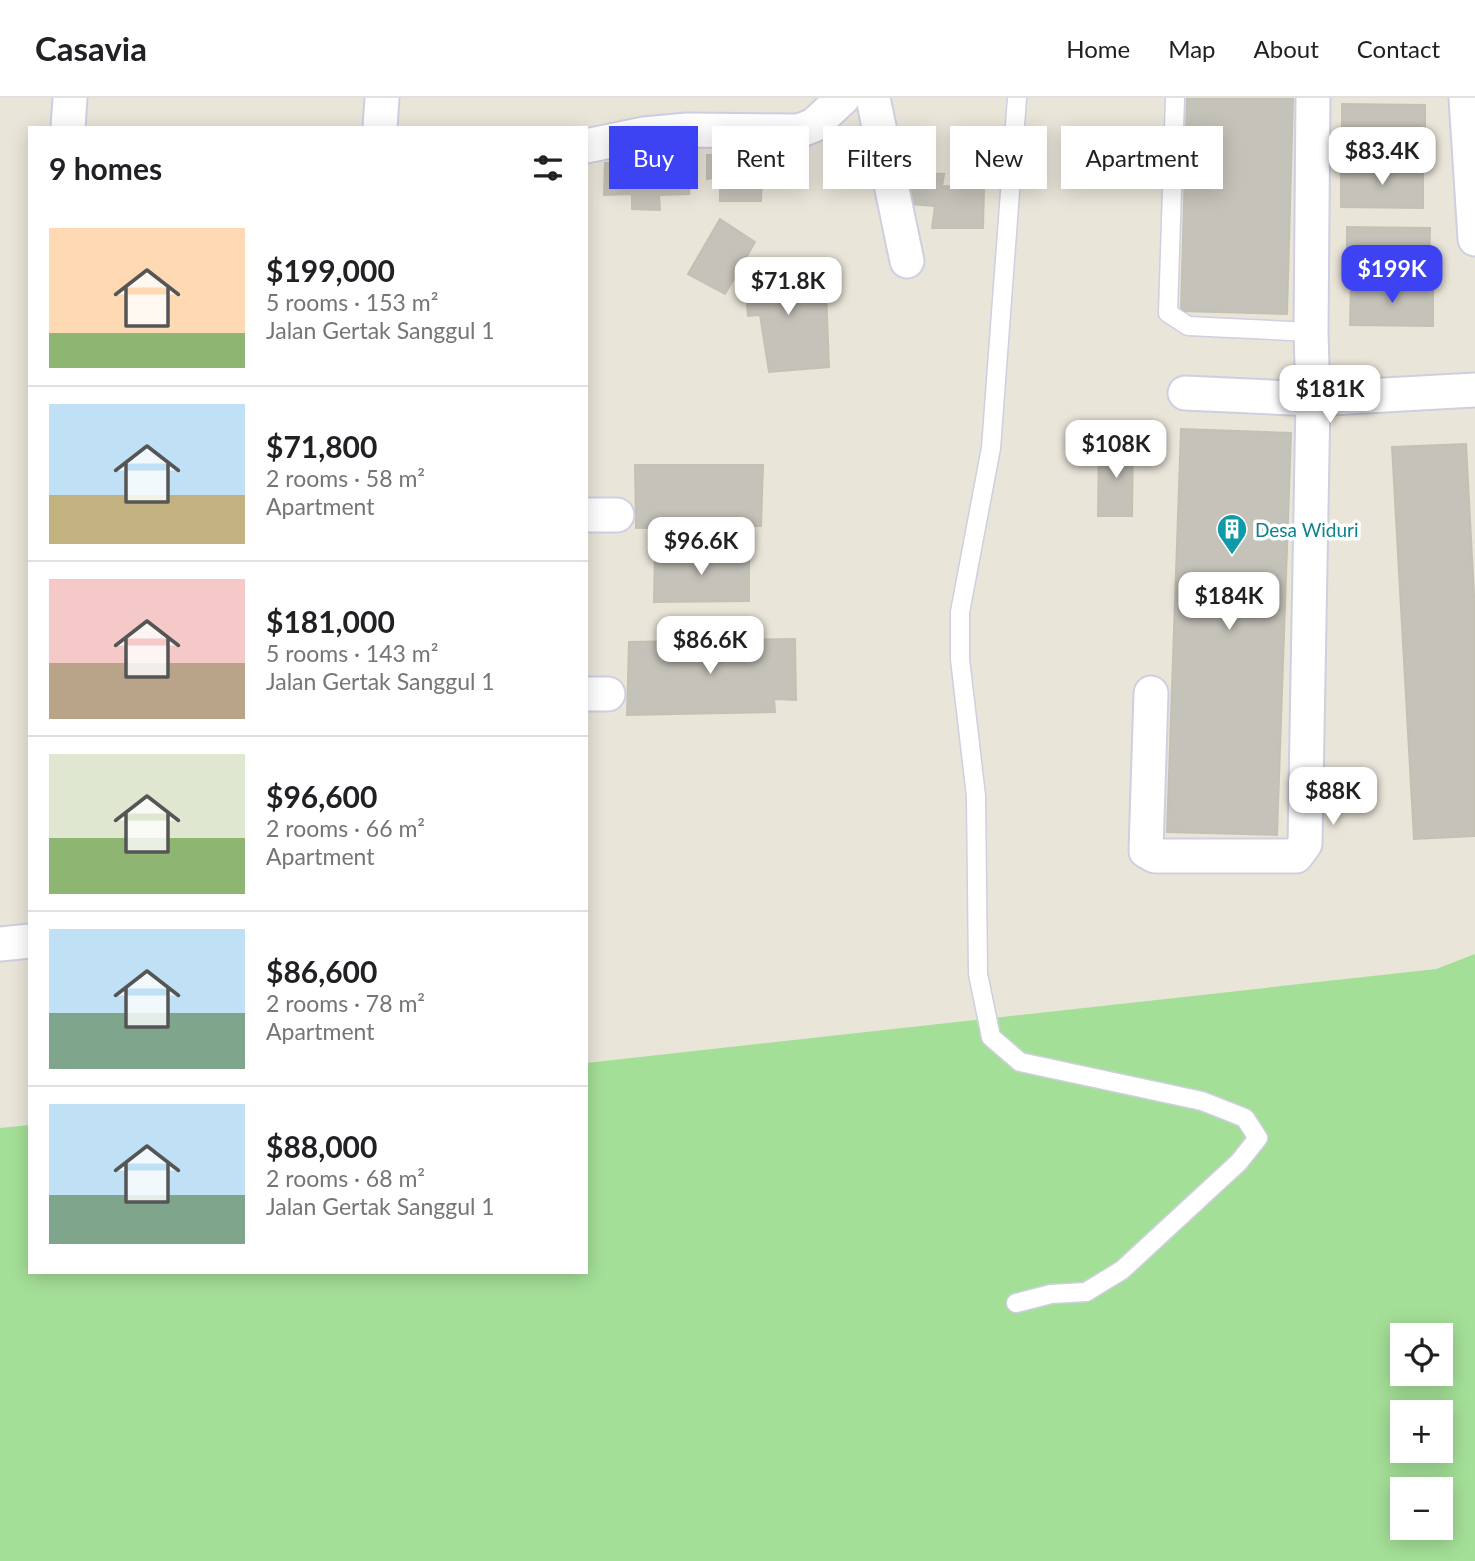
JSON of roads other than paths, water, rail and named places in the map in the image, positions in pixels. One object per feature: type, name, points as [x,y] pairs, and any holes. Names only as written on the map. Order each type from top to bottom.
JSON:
[{"type":"street","points":[[68,126],[70,98]]},
{"type":"street","points":[[380,126],[382,98]]},
{"type":"street","points":[[588,146],[644,134],[687,130],[799,131],[821,119],[843,98]]},
{"type":"street","points":[[873,98],[907,261]]},
{"type":"street","points":[[1151,693],[1146,850],[1155,856],[1174,857],[1296,856],[1302,851],[1305,844],[1314,399],[1311,332],[1313,98]]},
{"type":"street","points":[[1466,98],[1475,239]]},
{"type":"street","points":[[1185,393],[1314,399],[1475,390]]},
{"type":"street","points":[[0,944],[28,941]]},
{"type":"lane","points":[[1016,1303],[1051,1294],[1086,1292],[1122,1270],[1239,1162],[1258,1138],[1245,1118],[1202,1101],[1020,1062],[991,1037],[978,974],[976,796],[960,659],[960,612],[990,448],[1017,98]]},
{"type":"lane","points":[[1175,98],[1168,313],[1188,326],[1311,332]]},
{"type":"place","name":"Desa Widuri","points":[[1232,556]]}]
